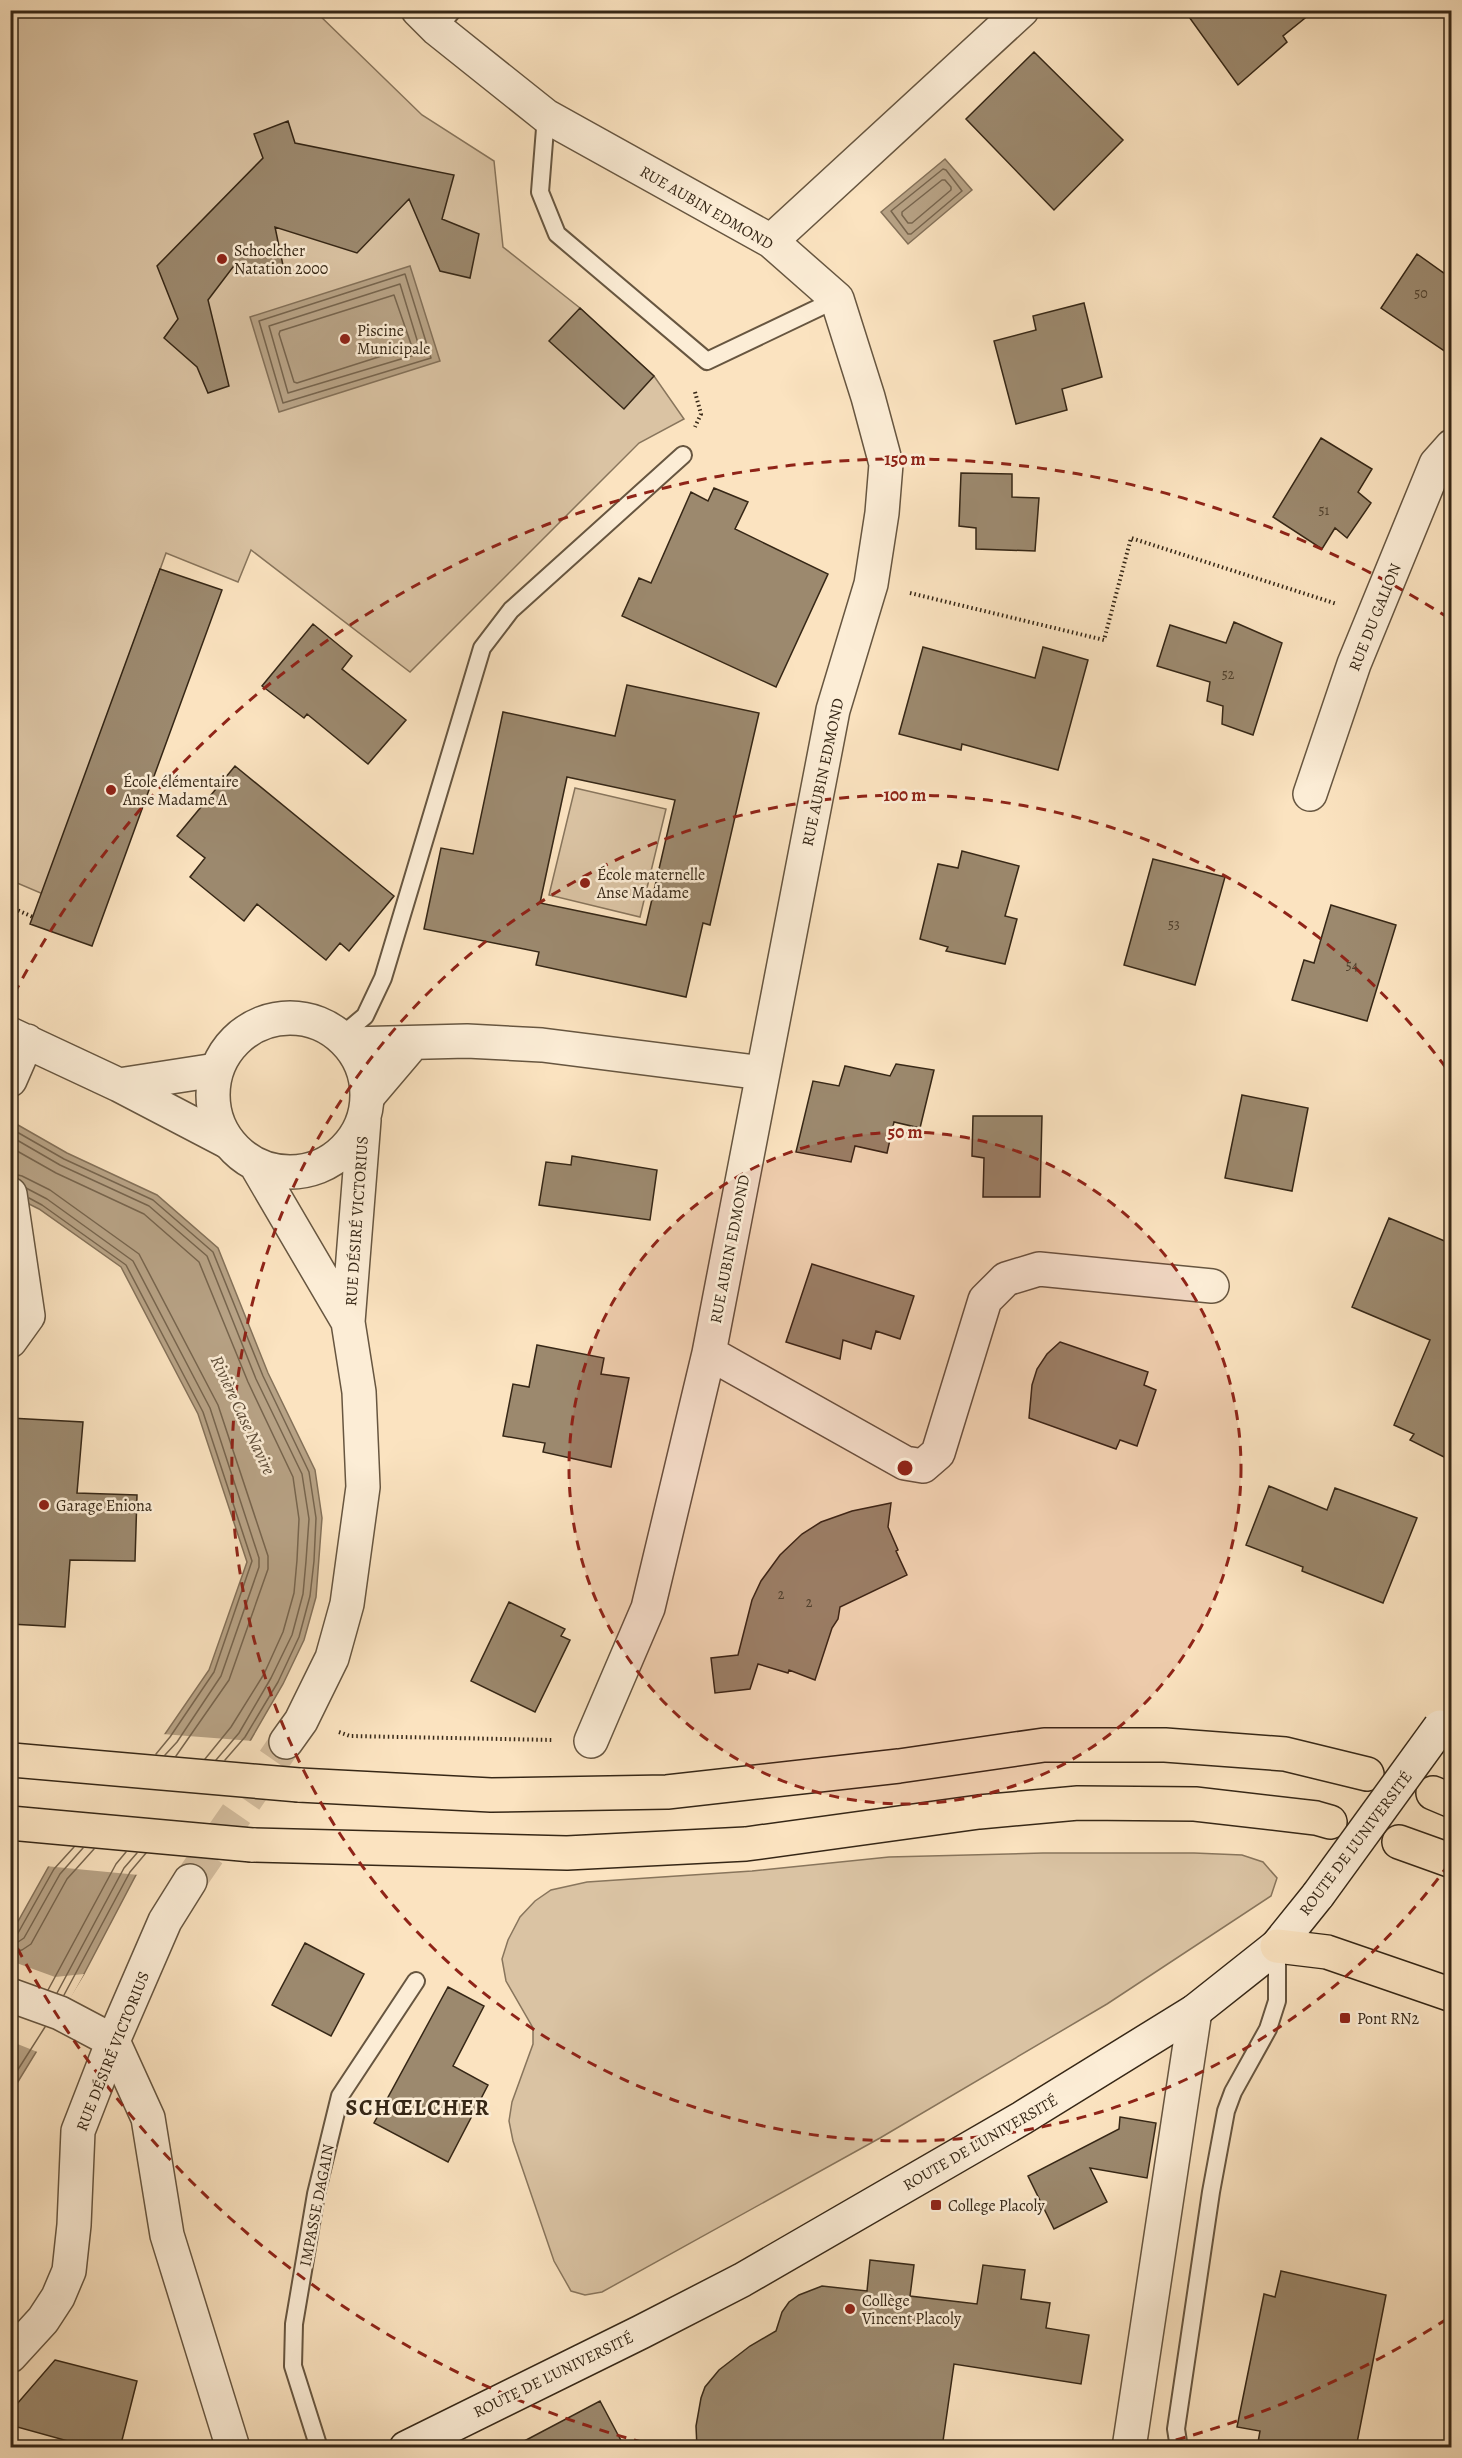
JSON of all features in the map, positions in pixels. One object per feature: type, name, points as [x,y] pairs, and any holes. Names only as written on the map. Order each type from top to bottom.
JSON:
[{"type":"main road","points":[[11,1760],[299,1785],[491,1795],[667,1792],[899,1766],[1044,1745],[1164,1745],[1285,1754],[1367,1774]]},
{"type":"main road","points":[[10,1823],[252,1845],[567,1853],[746,1844],[980,1812],[1078,1803],[1195,1804],[1316,1818],[1330,1822]]},
{"type":"main road","points":[[1399,1842],[1452,1861]]},
{"type":"main road","points":[[1277,1946],[1327,1952],[1452,1995]]},
{"type":"street","points":[[771,241],[1023,10]]},
{"type":"street","name":"RUE AUBIN EDMOND","points":[[436,17],[546,116],[771,241],[837,300],[868,397],[886,464],[882,513],[871,584],[833,710],[709,1353],[648,1608],[591,1741]]},
{"type":"street","name":"RUE DU GALION","points":[[1310,794],[1354,664],[1436,464],[1452,446]]},
{"type":"street","points":[[366,1108],[363,1069],[346,1040],[332,1029],[310,1020],[287,1017],[264,1021],[244,1032],[227,1049],[216,1070],[212,1094],[215,1119],[228,1142],[256,1165],[282,1173],[308,1171],[332,1161],[351,1142],[366,1108],[413,1043]]},
{"type":"street","points":[[10,1080],[19,1037],[119,1085],[228,1142]]},
{"type":"street","points":[[346,1040],[413,1043],[467,1041],[542,1045],[762,1073]]},
{"type":"street","points":[[119,1085],[216,1070]]},
{"type":"street","name":"RUE DÉSIRÉ VICTORIUS","points":[[294,1732],[332,1658],[347,1604],[363,1487],[359,1392],[348,1322],[366,1108]]},
{"type":"street","name":"RUE DÉSIRÉ VICTORIUS","points":[[256,1165],[348,1322]]},
{"type":"street","points":[[10,1194],[28,1316],[10,1341]]},
{"type":"street","points":[[709,1353],[905,1463],[923,1466],[938,1453],[985,1300],[1006,1279],[1039,1269],[1212,1286]]},
{"type":"street","name":"ROUTE DE L'UNIVERSITÉ","points":[[406,2448],[742,2280],[1022,2118],[1195,2011],[1277,1946],[1318,1895],[1446,1718]]},
{"type":"street","name":"RUE DÉSIRÉ VICTORIUS","points":[[10,2356],[43,2320],[58,2297],[69,2271],[75,2225],[78,2131],[113,2041],[165,1922],[190,1881]]},
{"type":"street","points":[[10,1995],[60,2013],[113,2041],[148,2118],[167,2235],[233,2448]]},
{"type":"street","points":[[1129,2448],[1195,2011]]},
{"type":"lane","points":[[546,116],[540,192],[557,234],[707,362],[837,300]]},
{"type":"lane","points":[[346,1040],[365,1016],[383,978],[482,648],[511,610],[683,455]]},
{"type":"lane","points":[[1179,2448],[1176,2429],[1211,2192],[1224,2123],[1233,2092],[1268,2029],[1277,2001],[1277,1946]]},
{"type":"lane","name":"IMPASSE DAGAIN","points":[[319,2448],[293,2366],[294,2324],[316,2194],[340,2096],[416,1981]]},
{"type":"path","points":[[683,455],[701,414],[694,385],[707,362]]},
{"type":"path","points":[[871,584],[1104,640],[1131,538],[1374,616]]},
{"type":"path","points":[[10,907],[33,917]]},
{"type":"path","points":[[294,1732],[350,1736],[591,1741]]},
{"type":"shaded area","points":[[10,11],[315,11],[422,115],[494,161],[503,247],[580,308],[654,376],[684,419],[639,443],[410,672],[251,550],[238,582],[166,553],[43,894],[10,880]]},
{"type":"shaded area","points":[[575,788],[666,809],[640,917],[549,895]]},
{"type":"shaded area","points":[[1043,1853],[1242,1855],[1263,1862],[1277,1878],[1271,1896],[1107,2004],[880,2138],[602,2292],[585,2295],[571,2291],[554,2261],[513,2141],[509,2121],[512,2102],[533,2044],[533,2028],[506,1981],[502,1959],[508,1940],[520,1917],[535,1901],[551,1890],[587,1882],[752,1871],[889,1857]]},
{"type":"water","points":[[945,159],[972,190],[908,244],[881,212]]},
{"type":"water","name":"Piscine Municipale","points":[[410,266],[440,361],[279,412],[250,317]]},
{"type":"water","name":"Rivière Case Navire","points":[[11,1121],[67,1153],[157,1195],[218,1248],[268,1373],[315,1470],[322,1518],[316,1597],[304,1640],[283,1684],[250,1741],[136,1875],[84,1974],[11,2093],[11,1934],[49,1866],[165,1734],[209,1670],[247,1562],[198,1414],[121,1267],[39,1209],[11,1195]]},
{"type":"pier","points":[[162,1734],[253,1741],[139,1875],[45,1866]]},
{"type":"pier","points":[[11,1961],[55,1977],[84,1974],[40,2053],[10,2041]]},
{"type":"building","points":[[1184,10],[1315,10],[1283,36],[1287,42],[1238,85]]},
{"type":"building","points":[[1034,52],[1123,140],[1054,210],[966,119]]},
{"type":"building","name":"Schoelcher Natation 2000","points":[[288,121],[295,143],[454,175],[442,219],[479,234],[470,278],[440,271],[409,199],[357,253],[275,227],[285,275],[233,267],[208,300],[229,386],[208,393],[197,367],[164,338],[178,319],[157,266],[263,158],[254,134]]},
{"type":"building","points":[[1417,254],[1452,279],[1452,356],[1381,308]]},
{"type":"building","points":[[1084,303],[1102,377],[1062,389],[1067,410],[1016,424],[994,341],[1036,330],[1033,316]]},
{"type":"building","points":[[580,308],[654,376],[624,409],[549,341]]},
{"type":"building","points":[[1321,438],[1372,469],[1358,492],[1371,503],[1347,538],[1335,528],[1322,549],[1273,517]]},
{"type":"building","points":[[961,473],[1012,474],[1012,497],[1039,498],[1035,551],[976,549],[976,528],[959,526]]},
{"type":"building","points":[[714,488],[748,502],[735,529],[828,574],[776,687],[622,616],[639,578],[651,583],[691,492],[708,501]]},
{"type":"building","points":[[160,569],[222,590],[92,946],[30,924]]},
{"type":"building","points":[[1234,622],[1282,643],[1253,735],[1222,724],[1223,706],[1207,701],[1210,682],[1157,666],[1170,625],[1226,643]]},
{"type":"building","points":[[313,624],[352,656],[342,669],[406,720],[368,764],[307,714],[304,718],[262,686]]},
{"type":"building","points":[[923,647],[1035,678],[1043,647],[1088,660],[1058,770],[962,744],[961,750],[899,734]]},
{"type":"building","points":[[627,685],[759,713],[710,925],[703,923],[686,997],[536,965],[539,952],[424,929],[441,848],[473,854],[503,712],[615,736]],"holes":[[[567,777],[675,800],[646,925],[540,903]]]},
{"type":"building","points":[[235,766],[394,896],[349,951],[340,943],[326,960],[257,904],[244,921],[190,877],[205,858],[177,836]]},
{"type":"building","points":[[962,851],[1019,866],[1005,916],[1017,919],[1005,964],[946,951],[948,947],[920,939],[938,864],[958,868]]},
{"type":"building","points":[[1153,859],[1225,877],[1195,985],[1124,965]]},
{"type":"building","points":[[1331,905],[1396,925],[1367,1021],[1292,1000],[1304,960],[1314,963]]},
{"type":"building","points":[[896,1064],[934,1070],[920,1128],[894,1122],[887,1153],[855,1146],[851,1162],[796,1152],[813,1081],[839,1086],[845,1066],[890,1076]]},
{"type":"building","points":[[1242,1095],[1308,1108],[1292,1191],[1225,1178]]},
{"type":"building","points":[[973,1116],[1042,1116],[1040,1197],[983,1197],[984,1158],[972,1156]]},
{"type":"building","points":[[572,1156],[657,1170],[650,1220],[539,1205],[546,1162],[571,1165]]},
{"type":"building","points":[[1389,1218],[1452,1244],[1452,1461],[1410,1440],[1414,1434],[1394,1425],[1430,1340],[1352,1307]]},
{"type":"building","points":[[812,1264],[914,1296],[900,1339],[876,1331],[871,1349],[843,1340],[840,1359],[786,1342]]},
{"type":"building","points":[[1060,1342],[1148,1372],[1144,1385],[1156,1390],[1137,1446],[1120,1440],[1116,1449],[1029,1418],[1032,1385],[1037,1369],[1047,1354]]},
{"type":"building","points":[[537,1345],[604,1358],[601,1374],[629,1378],[611,1467],[543,1452],[545,1443],[503,1436],[513,1384],[529,1387]]},
{"type":"building","points":[[10,1418],[83,1422],[77,1493],[137,1495],[135,1561],[70,1560],[65,1627],[10,1624]]},
{"type":"building","points":[[1269,1486],[1327,1510],[1335,1488],[1417,1518],[1383,1603],[1302,1571],[1303,1567],[1246,1545]]},
{"type":"building","points":[[891,1503],[888,1527],[907,1575],[840,1607],[838,1619],[832,1628],[815,1680],[789,1670],[788,1673],[758,1664],[750,1689],[715,1693],[711,1658],[738,1655],[752,1600],[761,1581],[780,1555],[802,1534],[821,1522],[852,1511]]},
{"type":"building","points":[[509,1602],[565,1629],[561,1636],[570,1640],[535,1712],[471,1681]]},
{"type":"building","points":[[305,1943],[364,1974],[331,2036],[272,2005]]},
{"type":"building","points":[[448,1987],[484,2006],[453,2066],[488,2085],[448,2162],[374,2123]]},
{"type":"building","points":[[1120,2117],[1156,2123],[1147,2178],[1090,2168],[1107,2202],[1054,2229],[1028,2176],[1119,2129]]},
{"type":"building","points":[[870,2260],[914,2265],[910,2296],[977,2304],[983,2265],[1025,2270],[1021,2299],[1050,2303],[1046,2328],[1089,2335],[1081,2384],[954,2364],[942,2448],[697,2448],[696,2426],[701,2398],[705,2387],[719,2370],[750,2346],[776,2331],[782,2312],[789,2302],[799,2295],[822,2286],[867,2291]]},
{"type":"building","points":[[1281,2271],[1386,2295],[1356,2448],[1257,2448],[1260,2431],[1237,2427],[1264,2294],[1275,2297]]},
{"type":"building","points":[[55,2360],[137,2381],[120,2448],[93,2448],[10,2425],[10,2412]]},
{"type":"building","points":[[600,2401],[625,2448],[511,2448]]},
{"type":"tunnel","points":[[190,1881],[286,1742]]},
{"type":"place","name":"Schoelcher Natation 2000","points":[[222,259]]},
{"type":"place","name":"Piscine Municipale","points":[[345,339]]},
{"type":"place","name":"École élémentaire Anse Madame A","points":[[111,790]]},
{"type":"place","name":"École maternelle Anse Madame","points":[[585,883]]},
{"type":"place","name":"Garage Eniona","points":[[44,1505]]},
{"type":"place","name":"Pont RN2","points":[[1345,2018]]},
{"type":"place","name":"College Placoly","points":[[936,2205]]},
{"type":"place","name":"Collège Vincent Placoly","points":[[850,2309]]},
{"type":"district","name":"SCHŒLCHER","points":[[418,2107]]}]
